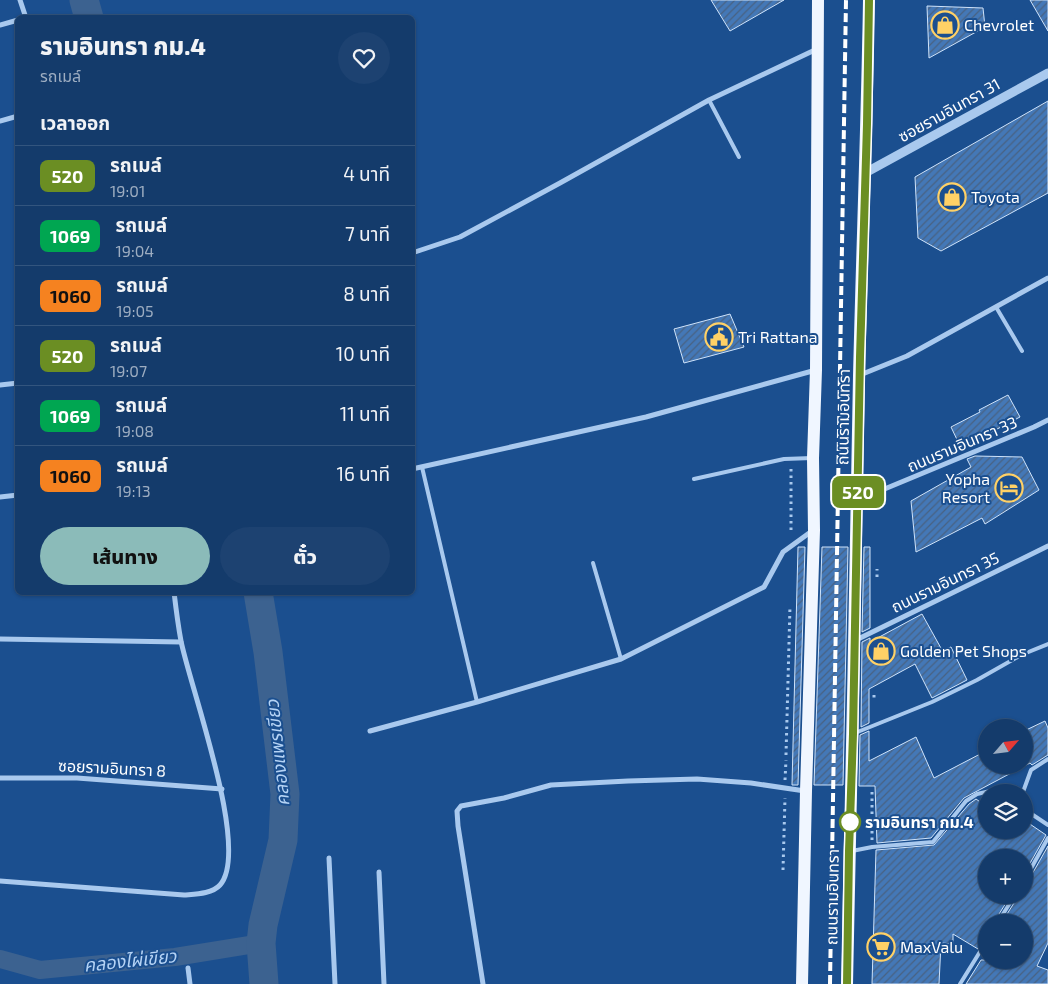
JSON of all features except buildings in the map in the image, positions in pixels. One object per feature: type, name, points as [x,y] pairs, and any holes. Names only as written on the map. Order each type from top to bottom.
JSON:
[{"type":"main road","name":"ถนนรามอินทรา","points":[[802,984],[814,530],[813,458],[816,370],[818,0]]},
{"type":"main road","name":"ถนนรามอินทรา","points":[[848,984],[859,375],[869,0]]},
{"type":"street","points":[[20,0],[24,15]]},
{"type":"street","points":[[0,25],[15,21]]},
{"type":"street","points":[[415,252],[460,237],[709,100],[818,48]]},
{"type":"street","name":"ซอยรามอินทรา 31","points":[[865,173],[1048,73]]},
{"type":"street","points":[[0,121],[15,117]]},
{"type":"street","points":[[859,375],[907,356],[1048,278]]},
{"type":"street","points":[[415,468],[639,419],[816,370]]},
{"type":"street","points":[[0,385],[15,383]]},
{"type":"street","name":"ถนนรามอินทรา 33","points":[[858,501],[1048,420]]},
{"type":"street","points":[[0,497],[15,495]]},
{"type":"street","points":[[370,731],[477,702],[621,659],[764,587],[782,552],[814,530]]},
{"type":"street","name":"ถนนรามอินทรา 35","points":[[854,642],[1048,546]]},
{"type":"street","points":[[0,881],[184,895],[205,893],[220,886],[226,875],[229,851],[222,789],[181,642],[174,595]]},
{"type":"street","points":[[0,639],[181,642]]},
{"type":"street","name":"ซอยรามอินทรา 8","points":[[0,778],[78,778],[222,789]]},
{"type":"street","points":[[483,984],[456,811],[461,806],[504,798],[551,785],[618,782],[697,779],[751,783],[806,791]]},
{"type":"street","points":[[329,858],[335,984]]},
{"type":"street","points":[[379,872],[384,984]]},
{"type":"street","points":[[188,968],[190,984]]},
{"type":"lane","points":[[709,100],[740,157]]},
{"type":"lane","points":[[996,307],[1022,351]]},
{"type":"lane","points":[[694,479],[792,458],[813,458]]},
{"type":"lane","points":[[422,467],[477,702]]},
{"type":"lane","points":[[593,563],[621,659]]},
{"type":"lane","points":[[853,734],[932,702],[977,680],[1021,655],[1048,644]]},
{"type":"lane","points":[[1026,784],[1031,770],[1048,759]]},
{"type":"lane","points":[[849,851],[872,847],[933,842],[966,801],[978,794]]},
{"type":"lane","points":[[1033,815],[1048,825]]},
{"type":"lane","points":[[1033,865],[1048,838]]},
{"type":"lane","points":[[960,984],[978,955]]},
{"type":"path","points":[[791,530],[792,458]]},
{"type":"path","points":[[877,569],[877,577]]},
{"type":"path","points":[[786,755],[790,606]]},
{"type":"path","points":[[872,790],[872,847]]},
{"type":"path","points":[[783,870],[785,793]]},
{"type":"waterway","name":"คลองแพรเขียว","points":[[84,0],[88,15]]},
{"type":"waterway","name":"คลองแพรเขียว","points":[[258,595],[268,652],[285,794],[283,840],[263,925],[261,943],[264,984]]},
{"type":"waterway","name":"คลองไผ่เขียว","points":[[0,959],[40,970],[175,957],[261,943]]},
{"type":"railway","points":[[830,984],[846,0]]},
{"type":"bus line","name":"520","points":[[847,984],[869,0]]},
{"type":"place","name":"Chevrolet","points":[[945,25]]},
{"type":"place","name":"Toyota","points":[[952,197]]},
{"type":"place","name":"Tri Rattana","points":[[719,337]]},
{"type":"place","name":"Yopha Resort","points":[[1009,488]]},
{"type":"place","name":"Golden Pet Shops","points":[[881,651]]},
{"type":"place","name":"รามอินทรา กม.4","points":[[850,822]]},
{"type":"place","name":"MaxValu","points":[[881,947]]}]
